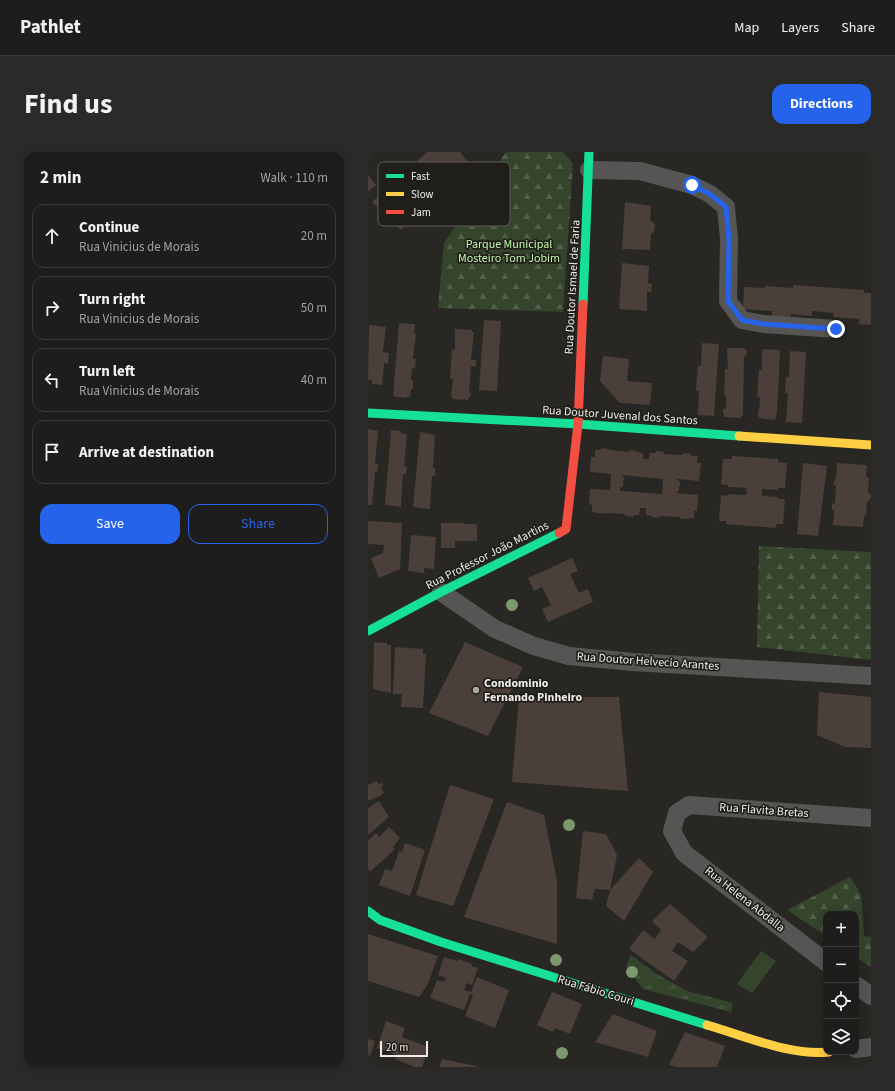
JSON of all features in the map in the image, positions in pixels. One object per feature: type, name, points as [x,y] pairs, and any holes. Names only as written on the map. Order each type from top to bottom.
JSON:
[{"type":"street","name":"Rua Doutor Ismael de Faria","points":[[578,424],[589,152]]},
{"type":"street","points":[[589,170],[640,171],[692,185],[710,194],[726,207],[729,239],[728,301],[742,320],[763,324],[836,329]]},
{"type":"street","name":"Rua Doutor Juvenal dos Santos","points":[[368,413],[578,424],[871,445]]},
{"type":"street","name":"Rua Professor João Martins","points":[[368,631],[441,592],[566,529],[578,424]]},
{"type":"street","name":"Rua Doutor Helvecio Arantes","points":[[441,592],[495,629],[534,646],[569,656],[633,662],[871,676]]},
{"type":"street","name":"Rua Flavita Bretas","points":[[672,831],[676,813],[689,806],[871,818]]},
{"type":"street","name":"Rua Helena Abdalla","points":[[672,831],[684,852],[823,960]]},
{"type":"street","name":"Rua Fábio Couri","points":[[368,911],[380,920],[441,942],[785,1049],[823,1053]]},
{"type":"street","points":[[859,987],[871,996]]},
{"type":"street","points":[[859,1049],[871,1047]]},
{"type":"green space","name":"Parque Municipal Mosteiro Tom Jobim","points":[[506,152],[563,152],[573,164],[563,312],[438,308],[444,243],[456,226],[510,226],[510,162],[499,162]]},
{"type":"green space","points":[[759,546],[871,552],[871,660],[757,647]]},
{"type":"green space","points":[[850,877],[861,894],[864,936],[871,937],[871,967],[859,959],[859,911],[823,911],[823,934],[787,910]]},
{"type":"green space","points":[[761,951],[776,961],[752,993],[737,984]]},
{"type":"green space","points":[[631,955],[655,973],[687,991],[733,1003],[731,1012],[643,989],[626,966]]},
{"type":"building","points":[[427,152],[460,152],[468,162],[416,162]]},
{"type":"building","points":[[368,175],[376,185],[368,192]]},
{"type":"building","points":[[378,197],[378,208],[372,202]]},
{"type":"building","points":[[625,202],[651,206],[650,220],[655,224],[654,232],[651,234],[650,250],[622,249]]},
{"type":"building","points":[[397,226],[405,226],[401,230]]},
{"type":"building","points":[[622,263],[649,266],[648,283],[652,284],[651,292],[647,291],[647,311],[619,309]]},
{"type":"building","points":[[793,285],[864,290],[864,293],[871,293],[871,325],[858,324],[860,319],[833,317],[834,313],[812,311],[812,316],[791,314],[790,319],[771,319],[772,311],[743,309],[744,287],[765,288],[765,286],[793,288]]},
{"type":"building","points":[[484,320],[501,321],[497,391],[479,390]]},
{"type":"building","points":[[399,323],[415,324],[414,333],[416,333],[413,359],[416,359],[415,369],[412,368],[411,380],[413,380],[413,389],[411,389],[410,397],[406,398],[393,396]]},
{"type":"building","points":[[369,325],[386,327],[383,352],[389,353],[388,364],[384,363],[382,385],[372,384],[372,380],[368,380]]},
{"type":"building","points":[[455,329],[472,330],[472,332],[474,332],[471,360],[476,360],[476,366],[471,366],[469,393],[471,393],[468,400],[452,399],[453,397],[451,397],[453,379],[450,379],[452,349],[455,350]]},
{"type":"building","points":[[702,343],[719,344],[714,416],[698,415],[699,391],[696,390],[698,366],[701,366]]},
{"type":"building","points":[[745,348],[747,351],[746,357],[744,356],[743,416],[741,416],[741,418],[724,417],[723,414],[723,409],[726,409],[726,395],[724,395],[725,369],[728,369],[727,349]]},
{"type":"building","points":[[763,349],[779,350],[780,352],[777,412],[775,420],[759,418],[758,416],[760,397],[757,397],[759,370],[762,370]]},
{"type":"building","points":[[790,351],[806,352],[802,423],[786,422],[788,393],[785,393],[786,377],[789,377]]},
{"type":"building","points":[[603,356],[629,359],[627,381],[652,383],[650,405],[620,403],[600,381]]},
{"type":"building","points":[[368,429],[378,431],[375,464],[378,464],[377,472],[375,472],[372,505],[368,505]]},
{"type":"building","points":[[391,430],[401,431],[401,433],[407,434],[404,466],[407,467],[406,474],[403,474],[401,507],[385,505]]},
{"type":"building","points":[[420,432],[435,435],[433,468],[435,468],[435,476],[432,476],[430,509],[413,507]]},
{"type":"building","points":[[601,448],[629,452],[629,450],[637,451],[643,453],[643,459],[649,459],[650,453],[656,453],[656,451],[664,452],[664,454],[683,455],[683,453],[691,454],[691,456],[698,456],[697,463],[701,463],[699,481],[677,479],[680,482],[679,491],[676,493],[698,495],[697,511],[694,511],[694,518],[680,519],[680,517],[652,517],[646,515],[646,508],[640,508],[639,515],[633,515],[633,517],[625,516],[625,514],[605,514],[592,512],[592,505],[589,504],[590,489],[610,490],[611,474],[590,472],[591,457],[595,457],[595,450],[601,450]],"holes":[[[622,475],[663,479],[662,494],[620,491],[620,487],[623,487],[624,478]]]},
{"type":"building","points":[[732,456],[778,459],[778,462],[787,463],[785,488],[778,488],[778,490],[762,489],[762,496],[785,499],[783,524],[776,524],[776,528],[726,524],[726,521],[719,521],[721,495],[746,495],[747,488],[728,487],[728,485],[721,484],[723,459],[732,459]]},
{"type":"building","points":[[803,463],[827,466],[818,536],[797,534]]},
{"type":"building","points":[[837,463],[867,465],[866,477],[869,478],[868,492],[871,495],[871,498],[867,502],[863,527],[833,525],[834,511],[832,509],[832,504],[835,503],[836,486],[833,484],[836,478]]},
{"type":"building","points":[[368,521],[402,523],[400,569],[379,578],[371,558],[383,553],[384,545],[368,544]]},
{"type":"building","points":[[441,523],[477,524],[477,541],[455,541],[455,548],[441,548]]},
{"type":"building","points":[[411,535],[436,537],[434,569],[424,568],[424,573],[408,571]]},
{"type":"building","points":[[572,558],[578,571],[570,574],[579,593],[588,589],[593,602],[548,622],[542,609],[551,605],[542,587],[534,591],[528,578]]},
{"type":"building","points":[[374,642],[387,643],[387,645],[391,645],[391,693],[373,689]]},
{"type":"building","name":"Condominio Fernando Pinheiro","points":[[465,642],[523,667],[488,736],[429,713]]},
{"type":"building","points":[[395,647],[423,649],[423,654],[426,654],[423,708],[401,707],[402,694],[393,694]]},
{"type":"building","points":[[819,692],[871,697],[871,748],[845,747],[817,735]]},
{"type":"building","points":[[519,697],[619,697],[628,791],[512,782]]},
{"type":"building","points":[[377,781],[378,784],[382,783],[383,786],[381,787],[384,793],[368,801],[368,785]]},
{"type":"building","points":[[450,785],[494,799],[453,906],[416,895]]},
{"type":"building","points":[[379,801],[389,817],[368,835],[368,808]]},
{"type":"building","points":[[507,802],[544,815],[557,881],[557,944],[464,917]]},
{"type":"building","points":[[389,827],[400,838],[393,847],[395,849],[370,872],[368,869],[368,839],[369,840],[376,833],[379,837]]},
{"type":"building","points":[[583,831],[606,834],[617,855],[610,890],[595,889],[592,900],[576,898]]},
{"type":"building","points":[[405,843],[425,850],[410,896],[379,885],[385,869],[392,871],[399,851],[402,852]]},
{"type":"building","points":[[639,858],[653,872],[624,921],[606,906],[610,890]]},
{"type":"building","points":[[670,904],[708,937],[693,952],[678,942],[672,951],[688,961],[674,981],[629,949],[643,930],[655,939],[661,930],[652,921]]},
{"type":"building","points":[[368,934],[438,956],[428,984],[419,997],[368,981]]},
{"type":"building","points":[[444,957],[457,961],[458,959],[478,968],[472,985],[467,983],[464,990],[471,992],[477,977],[509,990],[495,1028],[465,1016],[473,995],[470,994],[464,1010],[430,998],[437,980],[444,982],[446,978],[438,975]]},
{"type":"building","points":[[552,992],[582,1004],[570,1034],[555,1028],[553,1032],[537,1025]]},
{"type":"building","points":[[613,1014],[657,1031],[648,1057],[595,1042]]},
{"type":"building","points":[[386,1021],[405,1028],[402,1037],[429,1047],[422,1067],[415,1067],[395,1059],[396,1055],[377,1048]]},
{"type":"building","points":[[685,1032],[725,1046],[717,1067],[677,1067],[669,1065]]},
{"type":"building","points":[[368,1039],[375,1041],[370,1056],[368,1055]]},
{"type":"building","points":[[442,1059],[477,1066],[477,1067],[439,1067]]},
{"type":"traffic: fast","points":[[583,304],[589,152]]},
{"type":"traffic: fast","points":[[368,413],[578,424],[739,436]]},
{"type":"traffic: fast","points":[[368,631],[441,592],[559,533]]},
{"type":"traffic: fast","points":[[368,911],[380,920],[441,942],[707,1025]]},
{"type":"traffic: slow","points":[[739,436],[871,445]]},
{"type":"traffic: slow","points":[[707,1025],[783,1048],[799,1051],[823,1052]]},
{"type":"traffic: jam","points":[[559,533],[566,529],[578,424],[583,304]]},
{"type":"place","name":"Condominio Fernando Pinheiro","points":[[476,690]]},
{"type":"route","points":[[692,185],[710,194],[726,207],[729,239],[728,301],[742,320],[763,324],[836,329]]}]
